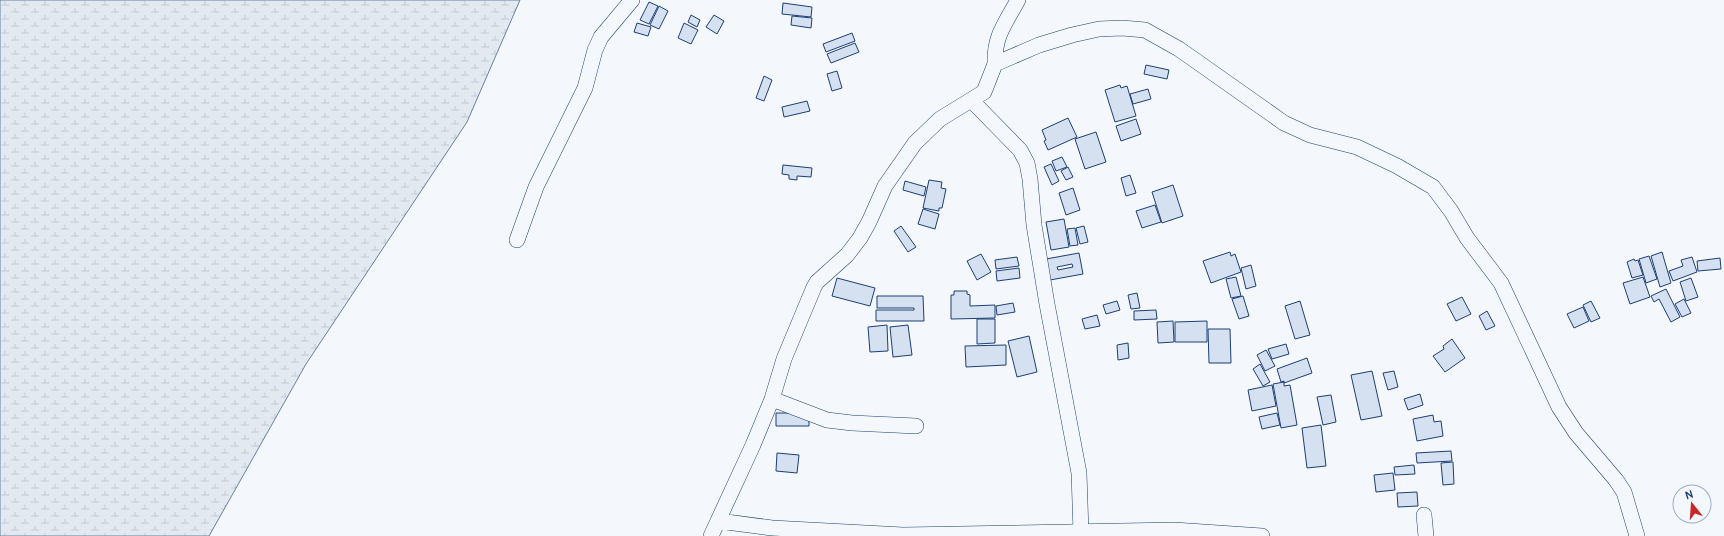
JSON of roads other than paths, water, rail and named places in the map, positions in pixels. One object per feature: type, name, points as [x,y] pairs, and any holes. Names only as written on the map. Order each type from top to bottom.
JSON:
[{"type":"street","points":[[517,240],[536,187],[585,88],[595,50],[601,37],[632,0]]},
{"type":"street","points":[[711,536],[753,445],[772,399],[784,359],[817,282],[847,255],[860,238],[885,186],[915,143],[940,119],[954,109],[972,101],[984,92],[995,64],[994,49],[998,37],[1018,0]]},
{"type":"street","points":[[995,64],[1039,45],[1072,35],[1099,29],[1122,28],[1145,30],[1186,53],[1284,123],[1310,135],[1356,148],[1396,166],[1433,187],[1451,211],[1467,238],[1501,283],[1560,406],[1576,433],[1616,480],[1624,492],[1637,536]]},
{"type":"street","points":[[972,101],[1020,150],[1027,163],[1034,225],[1045,297],[1079,473],[1081,532]]},
{"type":"street","points":[[772,399],[827,420],[852,423],[916,426]]},
{"type":"street","points":[[1424,515],[1426,536]]},
{"type":"street","points":[[719,521],[772,528],[903,535],[1174,530],[1262,536]]}]
